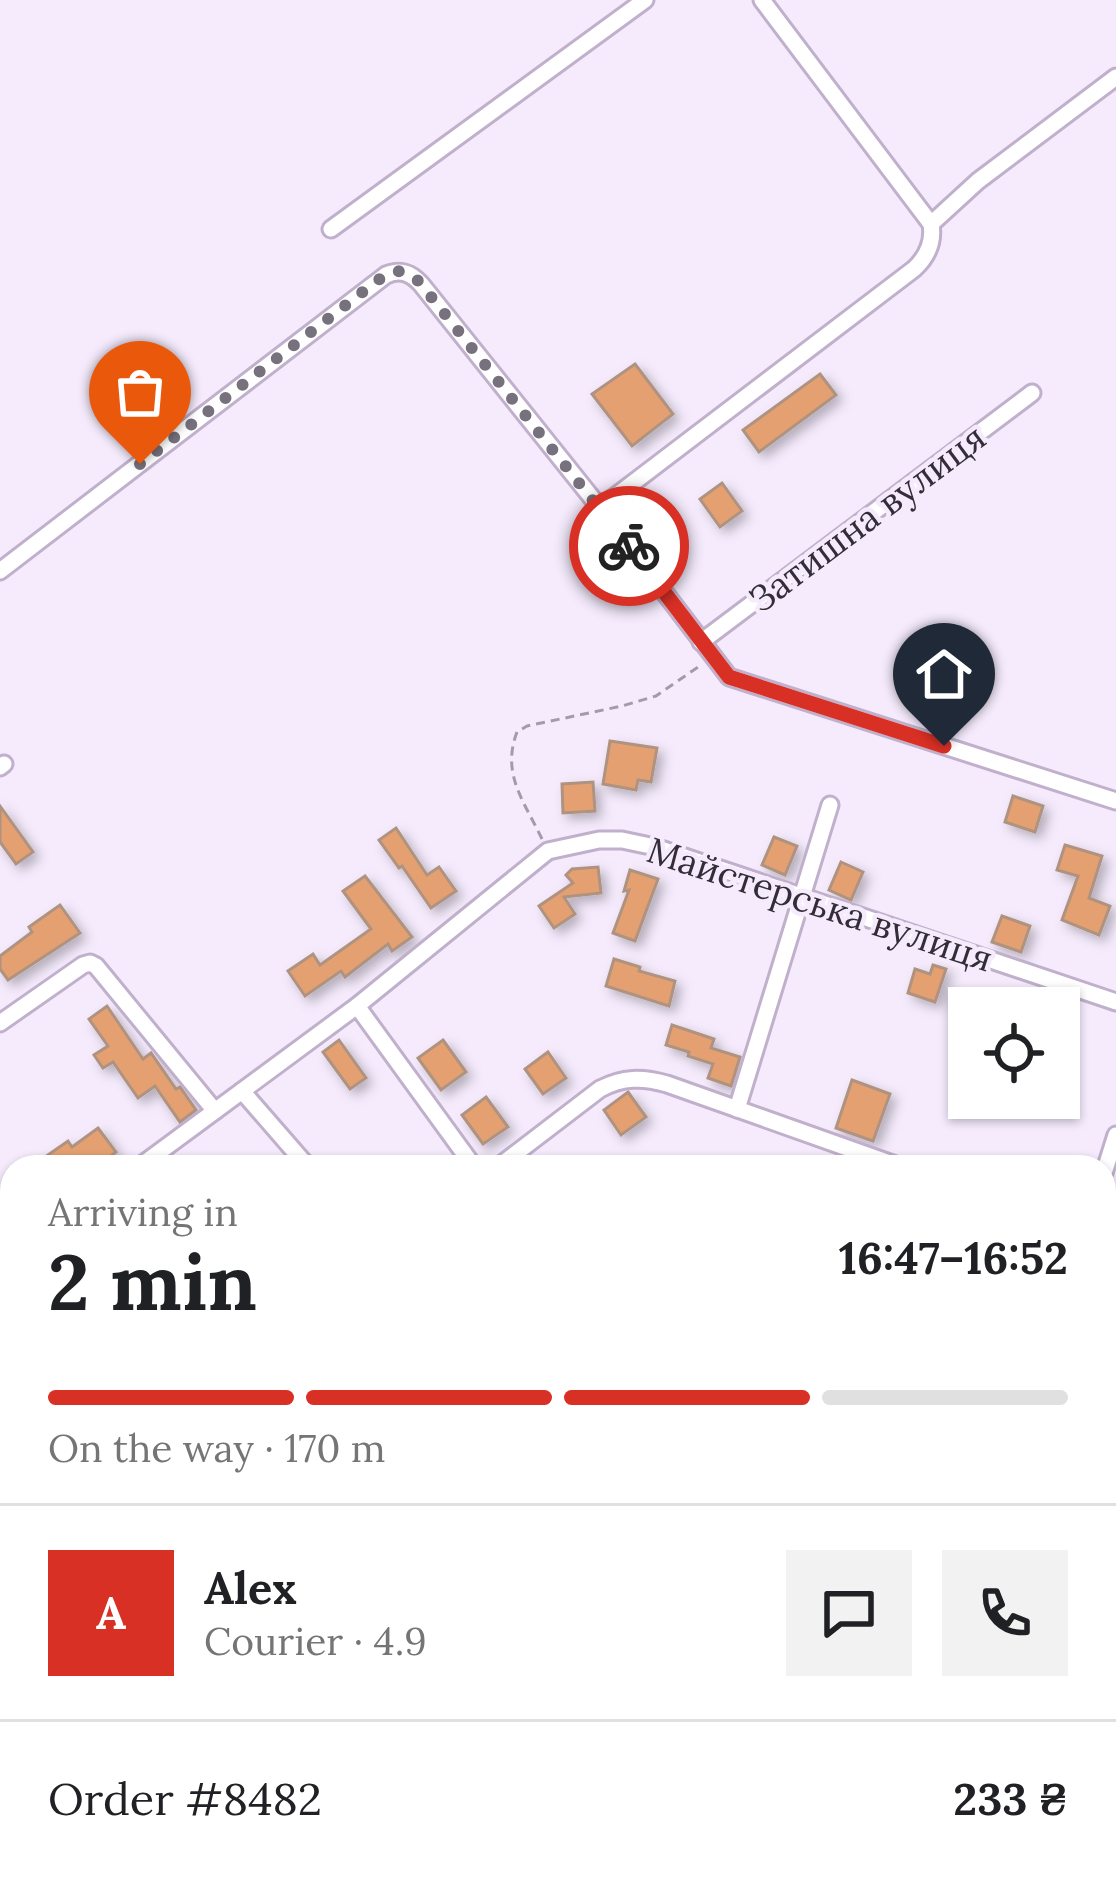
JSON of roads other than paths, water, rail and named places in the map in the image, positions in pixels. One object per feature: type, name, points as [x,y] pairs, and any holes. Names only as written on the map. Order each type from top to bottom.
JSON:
[{"type":"street","points":[[331,230],[646,0]]},
{"type":"street","points":[[600,508],[914,269],[930,244],[931,224],[763,0]]},
{"type":"street","points":[[931,224],[978,181],[1116,77]]},
{"type":"street","points":[[0,571],[393,272],[413,275],[729,677],[1116,801]]},
{"type":"street","name":"Затишна вулиця","points":[[701,642],[1032,393]]},
{"type":"street","points":[[736,1109],[830,805]]},
{"type":"street","name":"Майстерська вулиця","points":[[155,1155],[357,1006],[548,851],[599,840],[655,847],[1116,1002]]},
{"type":"street","points":[[0,1023],[82,965],[96,965],[214,1111]]},
{"type":"street","points":[[357,1006],[465,1155]]},
{"type":"street","points":[[513,1155],[600,1089],[628,1078],[667,1084],[867,1155]]},
{"type":"street","points":[[242,1091],[298,1155]]}]
